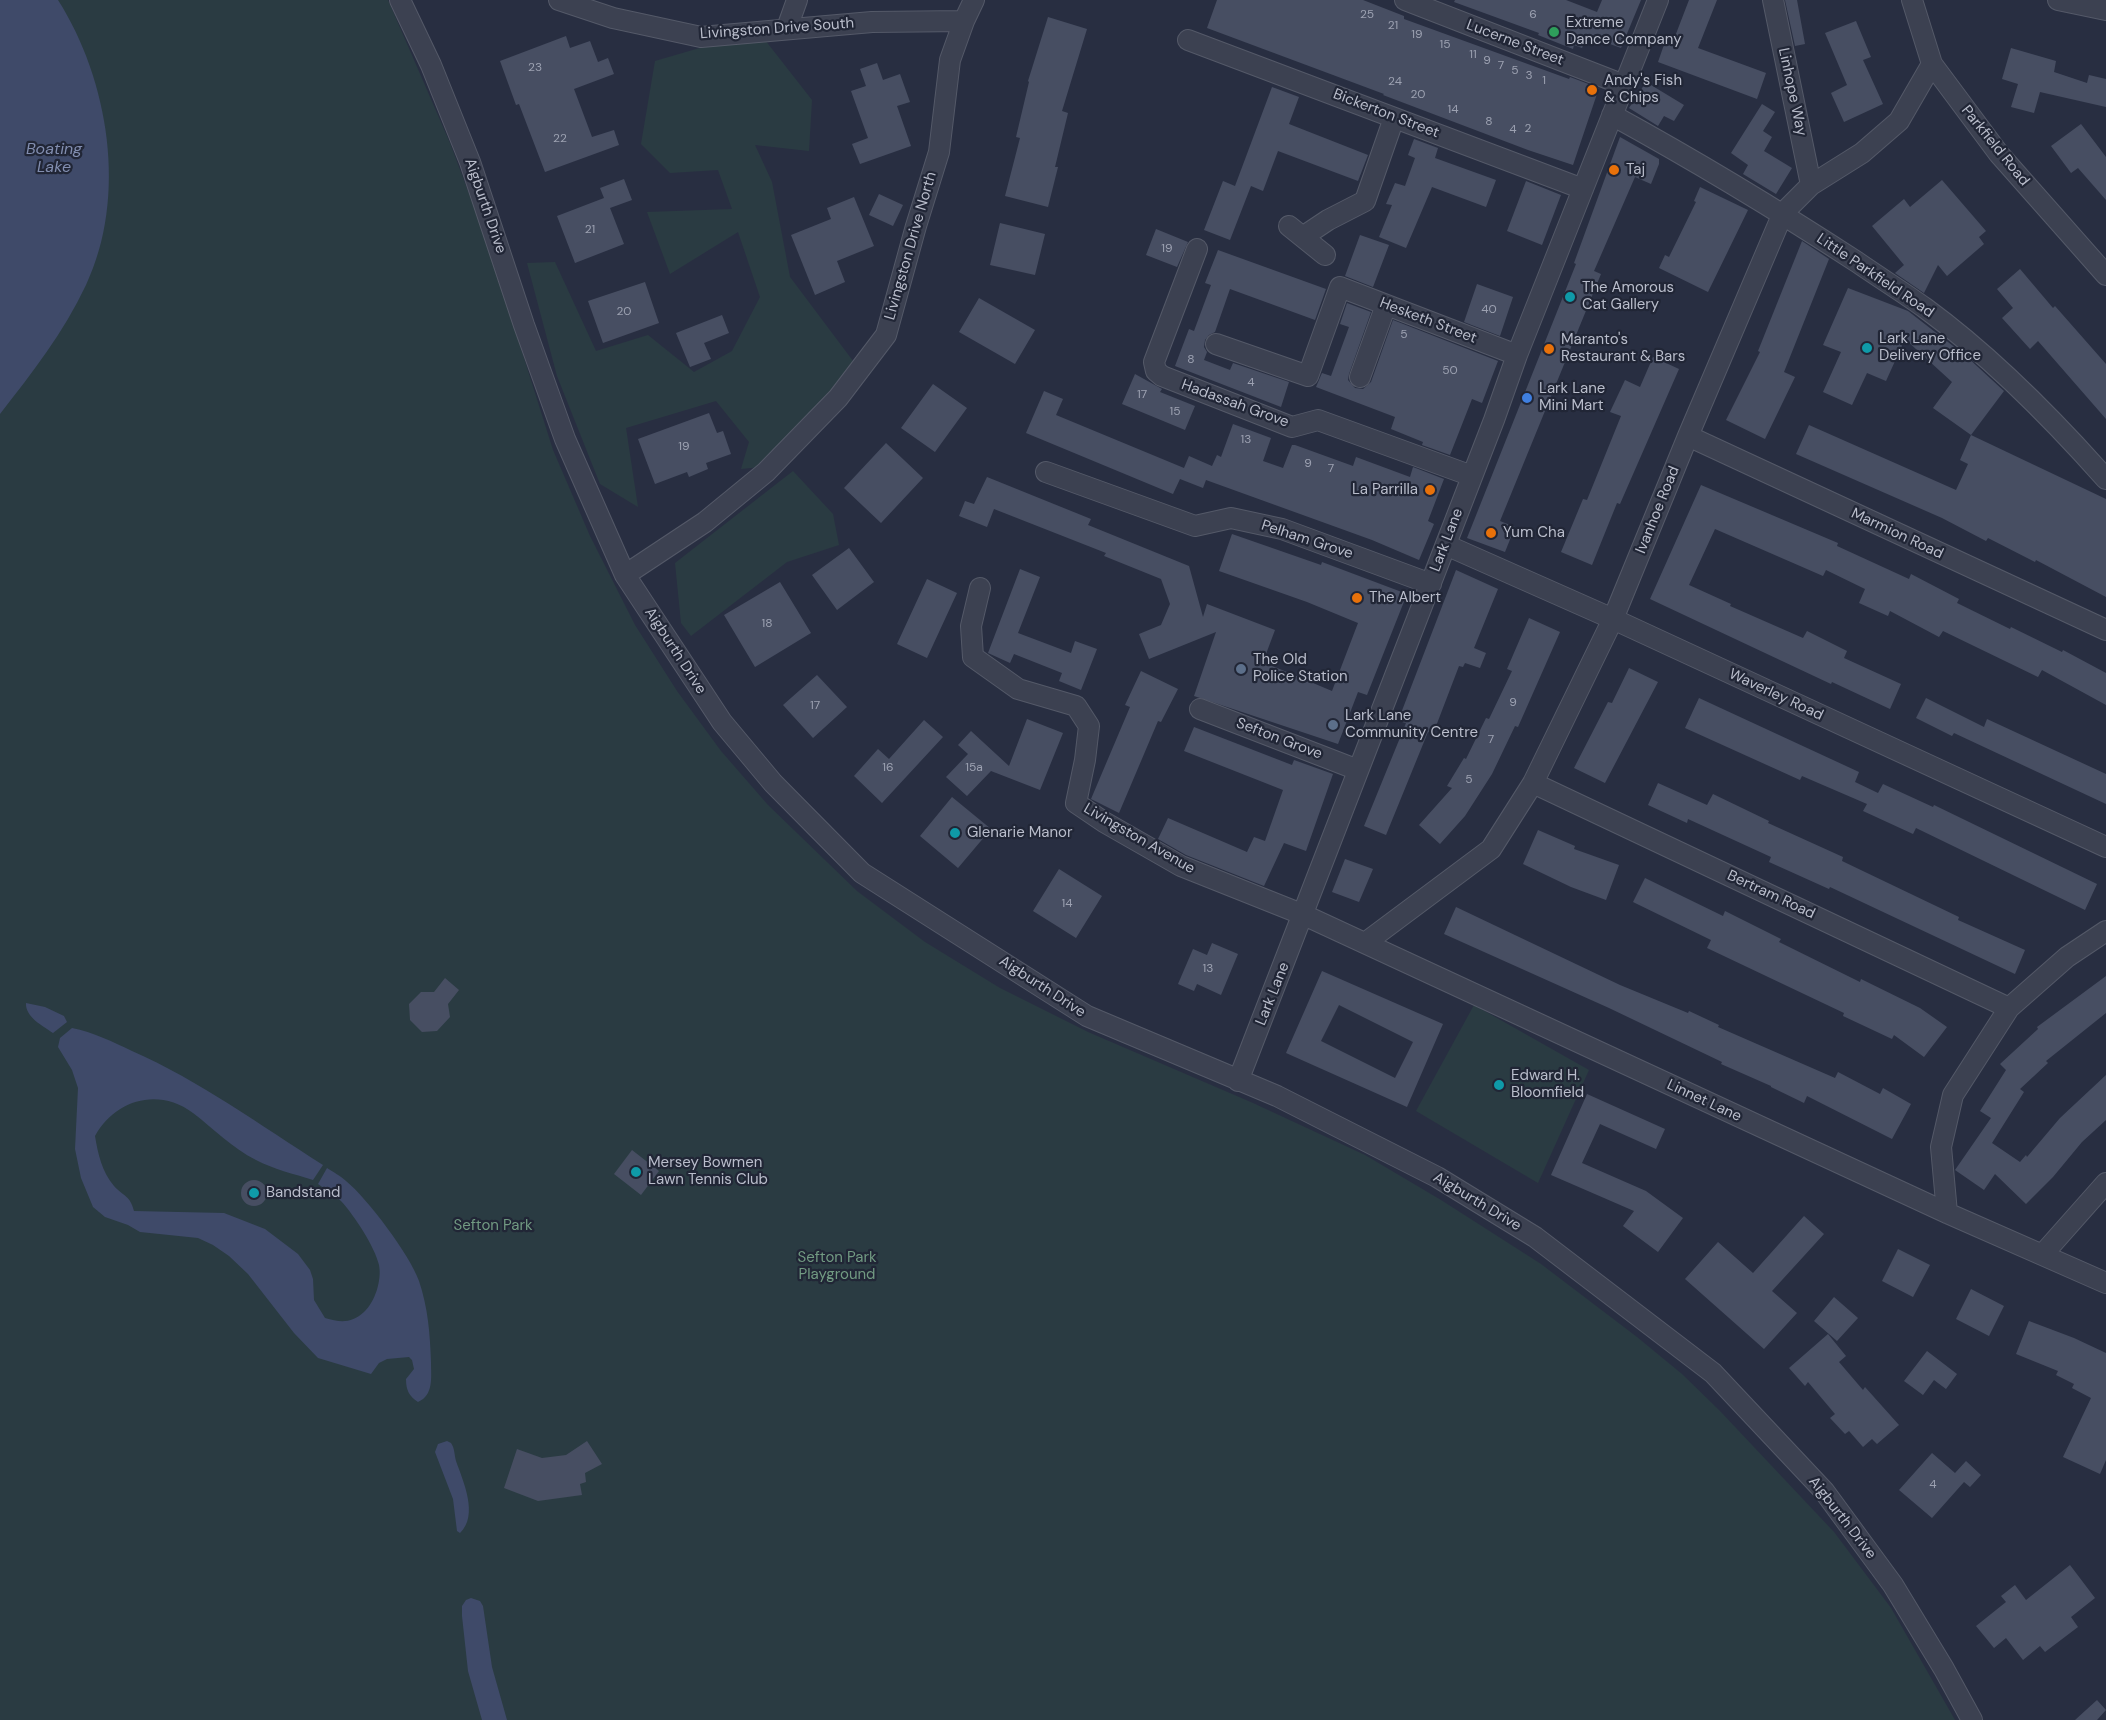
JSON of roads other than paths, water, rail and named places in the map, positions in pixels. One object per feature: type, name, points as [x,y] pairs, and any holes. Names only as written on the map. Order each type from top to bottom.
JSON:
[{"type":"street","name":"Aigburth Drive","points":[[400,0],[431,65],[470,162],[524,326],[565,439],[625,575],[722,722],[773,783],[862,873],[1087,1016],[1277,1096],[1414,1166],[1500,1215],[1535,1237],[1713,1373],[1824,1491],[1893,1585],[1972,1720]]},
{"type":"street","name":"Livingston Drive South","points":[[559,0],[613,18],[701,37],[872,22],[964,21]]},
{"type":"street","points":[[787,28],[797,0]]},
{"type":"street","name":"Livingston Drive North","points":[[625,575],[705,522],[766,472],[838,398],[886,335],[939,152],[950,60],[974,0]]},
{"type":"street","name":"Lucerne Street","points":[[1405,0],[1624,85]]},
{"type":"street","name":"Lark Lane","points":[[1238,1081],[1304,915],[1517,355],[1658,0]]},
{"type":"street","name":"Linhope Way","points":[[1773,0],[1811,185]]},
{"type":"street","name":"Parkfield Road","points":[[1912,0],[1932,64],[1999,154],[2106,275]]},
{"type":"street","points":[[2058,0],[2106,10]]},
{"type":"street","name":"Bickerton Street","points":[[1188,40],[1583,189]]},
{"type":"street","name":"Ivanhoe Road","points":[[1365,943],[1491,849],[1533,783],[1613,619],[1783,213],[1811,185],[1862,153],[1899,121],[1932,64]]},
{"type":"street","name":"Little Parkfield Road","points":[[1612,115],[1687,155],[1783,213],[1935,316],[2008,377],[2065,432],[2106,479]]},
{"type":"street","points":[[1325,255],[1296,231],[1328,220],[1365,201],[1394,118]]},
{"type":"street","name":"Hadassah Grove","points":[[1197,249],[1154,362],[1156,370],[1162,376],[1292,427],[1318,420],[1472,476]]},
{"type":"street","name":"Hesketh Street","points":[[1216,344],[1308,376],[1340,287],[1517,355]]},
{"type":"street","points":[[1360,377],[1386,305]]},
{"type":"street","name":"Marmion Road","points":[[1688,436],[2106,630]]},
{"type":"street","name":"Pelham Grove","points":[[1046,472],[1195,526],[1231,518],[1282,529],[1431,584]]},
{"type":"street","name":"Waverley Road","points":[[1446,544],[2106,847]]},
{"type":"street","name":"Livingston Avenue","points":[[980,588],[971,626],[973,657],[1018,689],[1076,706],[1089,726],[1076,803],[1104,822],[1181,866],[1304,915]]},
{"type":"street","name":"Sefton Grove","points":[[1200,709],[1358,770]]},
{"type":"street","name":"Bertram Road","points":[[1533,783],[2009,1008]]},
{"type":"street","name":"Linnet Lane","points":[[1304,915],[1947,1213],[2106,1283]]},
{"type":"street","points":[[1947,1213],[1941,1146],[1953,1095],[2009,1008],[2067,957],[2106,931]]},
{"type":"street","points":[[2043,1254],[2106,1183]]},
{"type":"water","name":"Boating Lake","points":[[0,0],[58,0],[76,32],[90,66],[107,140],[109,177],[107,215],[99,251],[86,285],[58,336],[0,414]]},
{"type":"water","points":[[26,1003],[45,1007],[64,1016],[67,1022],[53,1033],[31,1017]]},
{"type":"water","points":[[72,1028],[110,1041],[182,1076],[323,1165],[313,1180],[269,1166],[239,1150],[180,1105],[152,1099],[126,1106],[114,1114],[95,1136],[106,1175],[114,1186],[129,1199],[134,1211],[224,1213],[265,1229],[298,1254],[310,1270],[314,1300],[325,1318],[336,1321],[355,1318],[368,1308],[374,1297],[380,1271],[369,1241],[352,1214],[341,1201],[318,1184],[327,1168],[342,1177],[355,1189],[397,1242],[419,1281],[428,1321],[431,1362],[429,1390],[423,1399],[418,1402],[407,1390],[406,1379],[414,1369],[409,1357],[387,1359],[379,1363],[371,1374],[318,1358],[294,1333],[248,1274],[213,1245],[198,1238],[140,1232],[105,1217],[93,1207],[81,1178],[75,1149],[78,1088],[72,1070],[58,1047],[60,1038]]},
{"type":"water","points":[[447,1441],[453,1447],[468,1498],[466,1526],[460,1533],[457,1531],[453,1499],[435,1452],[438,1444]]},
{"type":"water","points":[[471,1598],[480,1601],[483,1606],[492,1667],[507,1720],[482,1720],[468,1671],[462,1616],[462,1606],[466,1600]]},
{"type":"place","name":"Extreme Dance Company","points":[[1554,32]]},
{"type":"place","name":"Andy's Fish & Chips","points":[[1592,90]]},
{"type":"place","name":"Taj","points":[[1614,170]]},
{"type":"place","name":"The Amorous Cat Gallery","points":[[1570,297]]},
{"type":"place","name":"Lark Lane Delivery Office","points":[[1867,348]]},
{"type":"place","name":"Maranto's Restaurant & Bars","points":[[1549,349]]},
{"type":"place","name":"Lark Lane Mini Mart","points":[[1527,398]]},
{"type":"place","name":"La Parrilla","points":[[1430,490]]},
{"type":"place","name":"Yum Cha","points":[[1491,533]]},
{"type":"place","name":"The Albert","points":[[1357,598]]},
{"type":"place","name":"The Old Police Station","points":[[1241,669]]},
{"type":"place","name":"Lark Lane Community Centre","points":[[1333,725]]},
{"type":"place","name":"Glenarie Manor","points":[[955,833]]},
{"type":"place","name":"Edward H. Bloomfield","points":[[1499,1085]]},
{"type":"place","name":"Mersey Bowmen Lawn Tennis Club","points":[[636,1172]]},
{"type":"place","name":"Bandstand","points":[[254,1193]]},
{"type":"park label","name":"Sefton Park","points":[[493,1226]]},
{"type":"park label","name":"Sefton Park Playground","points":[[837,1266]]}]
